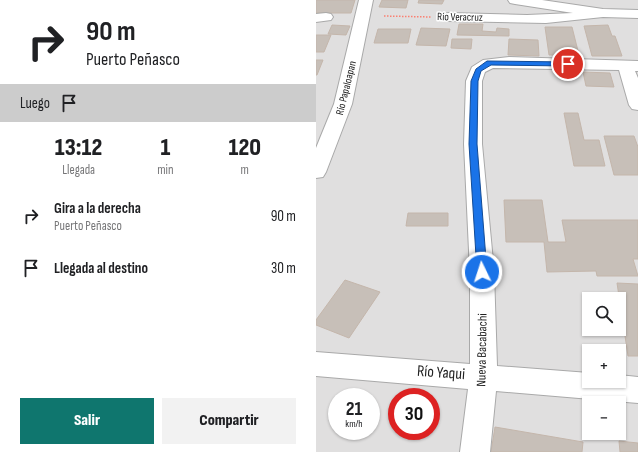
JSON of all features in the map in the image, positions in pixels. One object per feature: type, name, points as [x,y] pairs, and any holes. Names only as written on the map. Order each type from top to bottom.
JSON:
[{"type":"street","name":"Río Papaloapan","points":[[316,172],[343,104],[350,80],[361,16],[366,0]]},
{"type":"street","points":[[515,0],[603,13],[638,14]]},
{"type":"street","name":"Río Veracruz","points":[[449,17],[552,18],[581,17],[603,13]]},
{"type":"street","name":"Nueva Bacabachi","points":[[475,452],[484,377],[482,272],[473,136],[474,81],[478,70],[489,63],[509,62],[632,66]]},
{"type":"street","points":[[632,66],[638,105]]},
{"type":"street","name":"Río Yaqui","points":[[316,364],[638,390]]},
{"type":"path","name":"Río Veracruz","points":[[361,16],[449,17]]},
{"type":"shaded area","points":[[316,0],[638,0],[638,452],[316,452]]},
{"type":"building","points":[[316,0],[355,0],[351,13],[316,13]]},
{"type":"building","points":[[382,0],[408,0],[406,8],[379,7]]},
{"type":"building","points":[[419,0],[444,0],[442,4],[418,3]]},
{"type":"building","points":[[459,24],[483,24],[482,31],[496,32],[497,28],[509,29],[509,36],[457,35]]},
{"type":"building","points":[[332,25],[350,26],[346,35],[328,34]]},
{"type":"building","points":[[608,25],[612,36],[615,36],[622,56],[592,56],[584,26]]},
{"type":"building","points":[[545,27],[572,27],[579,55],[549,55]]},
{"type":"building","points":[[421,28],[450,29],[446,46],[416,45]]},
{"type":"building","points":[[378,29],[411,29],[408,43],[374,43]]},
{"type":"building","points":[[316,35],[331,35],[324,52],[316,52]]},
{"type":"building","points":[[452,39],[472,39],[471,49],[451,48]]},
{"type":"building","points":[[509,39],[538,40],[539,56],[508,55]]},
{"type":"building","points":[[316,60],[323,60],[317,75],[316,75]]},
{"type":"building","points":[[583,72],[610,73],[614,87],[586,86]]},
{"type":"building","points":[[564,113],[578,113],[584,140],[599,140],[605,166],[574,166]]},
{"type":"building","points":[[604,136],[634,136],[638,147],[638,175],[614,175]]},
{"type":"building","points":[[504,200],[542,200],[548,242],[566,242],[562,220],[638,220],[638,259],[633,259],[638,276],[597,276],[596,271],[547,272],[544,242],[506,242]]},
{"type":"building","points":[[408,213],[448,213],[448,226],[406,226]]},
{"type":"building","points":[[345,280],[380,292],[349,338],[316,325],[316,320]]},
{"type":"building","points":[[617,283],[638,284],[638,356],[628,356],[625,336],[626,292],[618,292]]},
{"type":"building","points":[[495,427],[583,442],[582,452],[491,452]]},
{"type":"building","points":[[619,441],[638,443],[638,452],[620,452]]},
{"type":"route","points":[[482,272],[473,144],[474,81],[478,70],[489,63],[509,62],[568,64]]}]
